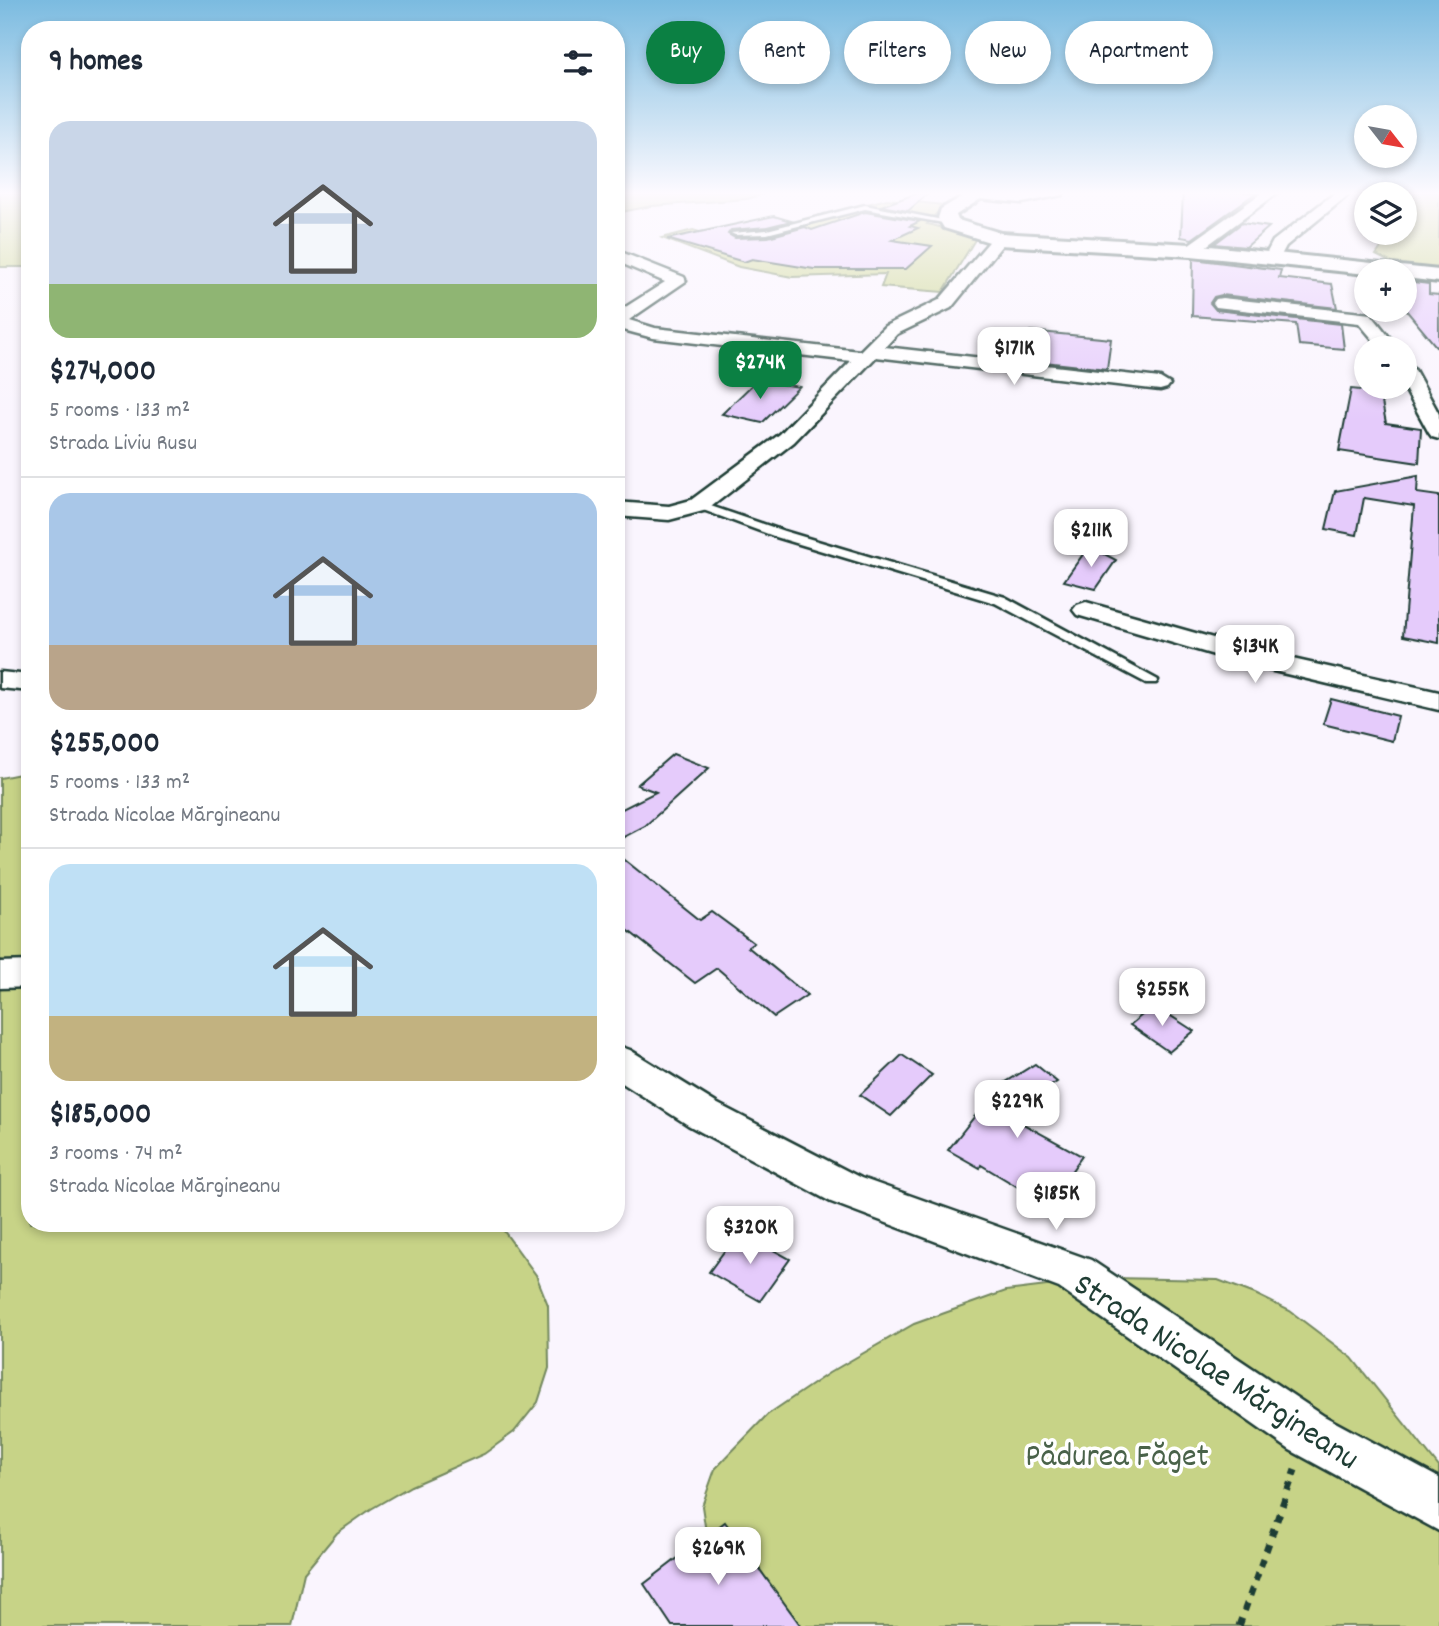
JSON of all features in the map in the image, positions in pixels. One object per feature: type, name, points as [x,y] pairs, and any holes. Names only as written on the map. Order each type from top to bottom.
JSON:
[{"type":"main road","points":[[1417,273],[1439,276]]},
{"type":"street","points":[[625,316],[678,281],[647,268]]},
{"type":"street","points":[[625,510],[659,514],[686,511],[699,505],[787,438],[891,330],[945,304],[975,268]]},
{"type":"street","points":[[1222,303],[1365,318],[1379,336]]},
{"type":"street","points":[[625,325],[653,333],[1160,384]]},
{"type":"street","points":[[1417,392],[1439,433]]},
{"type":"street","points":[[1086,610],[1175,639],[1271,664],[1439,701]]},
{"type":"street","points":[[0,680],[21,682]]},
{"type":"street","points":[[0,975],[21,974]]},
{"type":"street","name":"Strada Nicolae Mărgineanu","points":[[625,1066],[702,1114],[846,1190],[1075,1274],[1307,1433],[1439,1506]]},
{"type":"lane","points":[[699,505],[780,534],[1000,600],[1151,680]]},
{"type":"path","points":[[1239,1626],[1307,1433]]},
{"type":"green space","points":[[744,268],[958,268],[943,292],[881,287],[886,274],[792,277]]},
{"type":"green space","points":[[21,774],[21,1232],[505,1232],[536,1275],[548,1305],[549,1368],[538,1402],[514,1432],[484,1454],[411,1486],[337,1533],[304,1573],[292,1626],[0,1626],[0,778]]},
{"type":"green space","name":"Pădurea Făget","points":[[1112,1278],[1218,1280],[1290,1311],[1352,1358],[1439,1467],[1439,1626],[720,1626],[702,1506],[715,1469],[767,1415],[829,1373],[914,1324],[1006,1291]]},
{"type":"building","points":[[807,268],[907,268],[906,269]]},
{"type":"building","points":[[1193,268],[1281,270],[1279,278],[1332,284],[1337,308],[1222,295],[1214,297],[1210,303],[1216,310],[1341,324],[1344,349],[1299,345],[1296,324],[1192,316]]},
{"type":"building","points":[[1417,282],[1429,284],[1429,294],[1439,295],[1439,350],[1416,322]]},
{"type":"building","points":[[1030,331],[1111,339],[1107,369],[1008,358]]},
{"type":"building","points":[[757,380],[799,387],[762,423],[722,414]]},
{"type":"building","points":[[1351,389],[1354,389],[1354,399],[1381,399],[1386,423],[1421,428],[1419,463],[1339,451]]},
{"type":"building","points":[[1418,476],[1417,493],[1439,496],[1439,643],[1403,636],[1414,506],[1364,498],[1357,535],[1326,529],[1335,491]]},
{"type":"building","points":[[1089,546],[1116,560],[1096,589],[1064,581]]},
{"type":"building","points":[[1331,699],[1398,716],[1392,741],[1323,724]]},
{"type":"building","points":[[673,754],[709,768],[645,826],[625,836],[625,808],[656,792],[637,785]]},
{"type":"building","points":[[625,860],[700,920],[712,912],[754,943],[748,947],[807,995],[774,1017],[717,968],[695,983],[625,928]]},
{"type":"building","points":[[1154,1005],[1194,1031],[1169,1052],[1130,1025]]},
{"type":"building","points":[[902,1055],[932,1075],[891,1116],[860,1095]]},
{"type":"building","points":[[1035,1064],[1057,1082],[1007,1115],[1082,1156],[1048,1205],[981,1165],[980,1168],[948,1150],[998,1087]]},
{"type":"building","points":[[739,1231],[790,1259],[760,1301],[709,1272]]},
{"type":"building","points":[[725,1522],[801,1626],[672,1626],[644,1584]]}]
